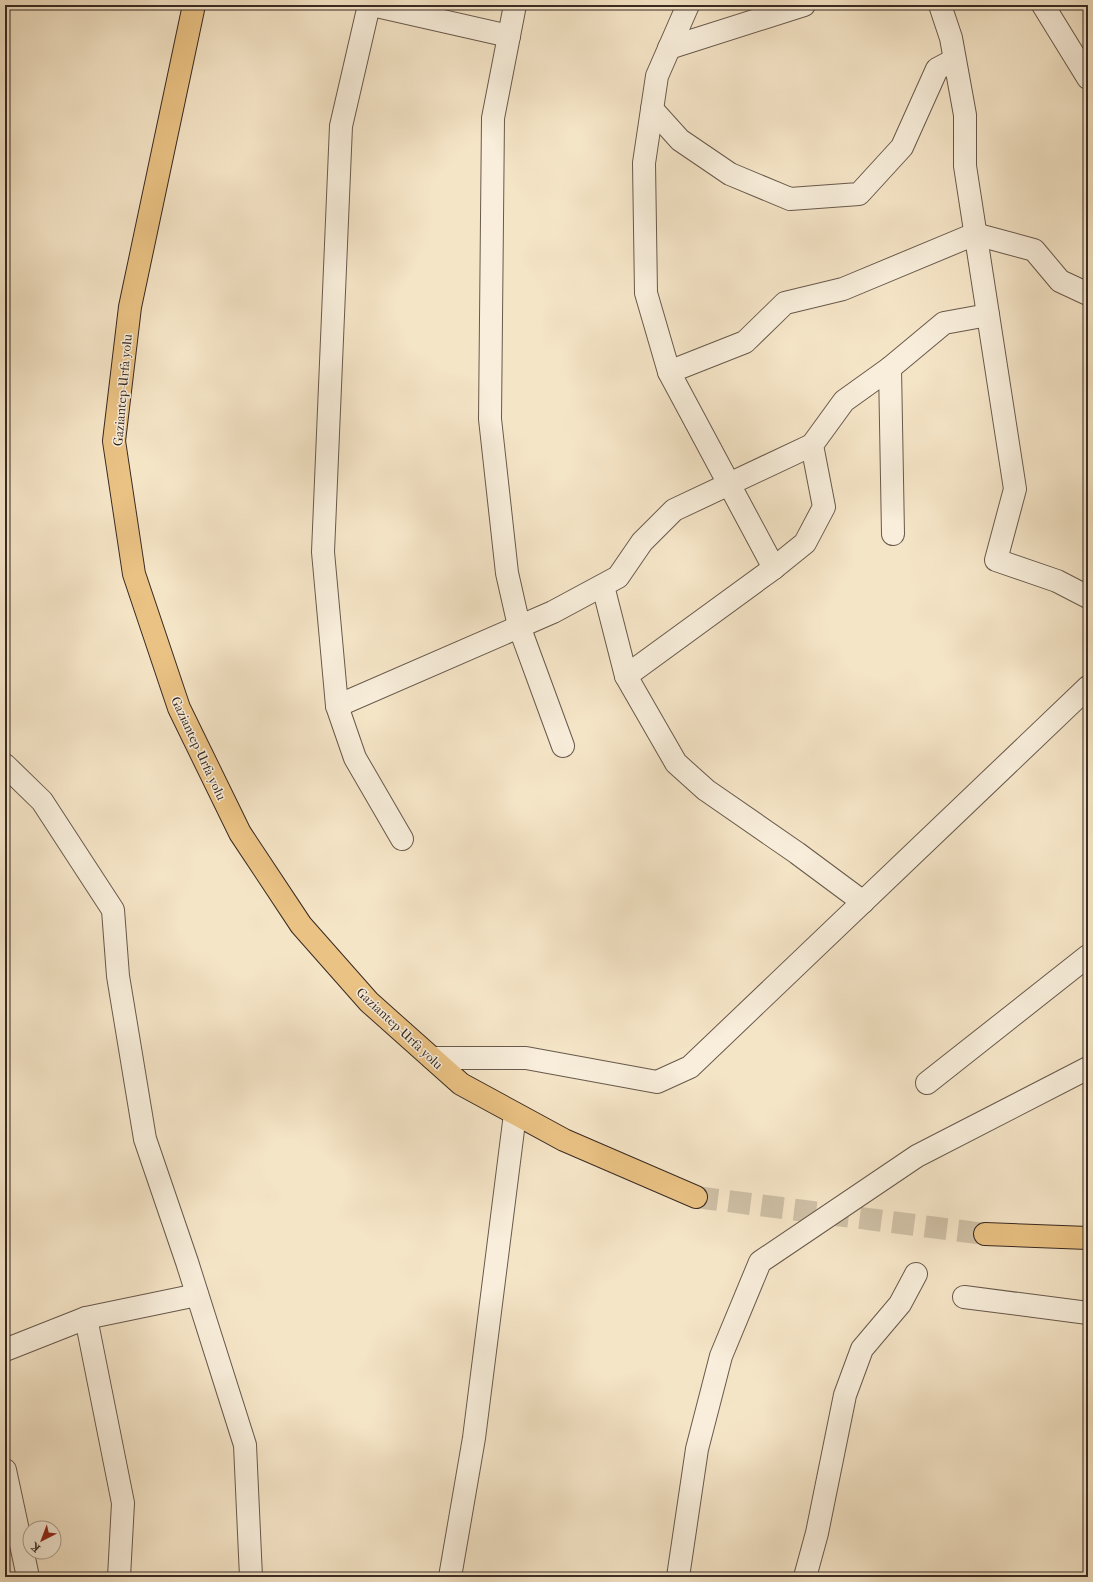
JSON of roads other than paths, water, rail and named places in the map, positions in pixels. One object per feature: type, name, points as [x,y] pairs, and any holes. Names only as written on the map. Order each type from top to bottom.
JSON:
[{"type":"main road","name":"Gaziantep-Urfa yolu","points":[[194,5],[130,307],[114,441],[134,574],[179,708],[240,833],[301,925],[369,1002],[461,1084],[564,1140],[696,1196]]},
{"type":"main road","points":[[985,1234],[1088,1238]]},
{"type":"street","points":[[402,839],[356,758],[337,706],[323,552],[341,134],[371,5],[509,36]]},
{"type":"street","points":[[515,5],[493,118],[490,419],[507,573],[519,626],[563,746]]},
{"type":"street","points":[[688,5],[657,76],[644,163],[646,293],[669,372],[774,568]]},
{"type":"street","points":[[669,48],[804,5]]},
{"type":"street","points":[[940,5],[951,38],[965,115],[965,166],[1015,489],[996,560],[1058,581],[1088,597]]},
{"type":"street","points":[[1044,5],[1088,78]]},
{"type":"street","points":[[652,109],[680,140],[730,174],[790,199],[859,194],[902,146],[937,69],[954,60]]},
{"type":"street","points":[[669,372],[745,342],[785,303],[844,289],[975,234],[1034,250],[1060,281],[1088,294]]},
{"type":"street","points":[[337,706],[553,612],[618,577],[642,542],[674,510],[728,483],[812,445],[844,401],[890,368],[944,323],[988,315]]},
{"type":"street","points":[[890,368],[893,534]]},
{"type":"street","points":[[626,676],[774,568],[805,543],[824,507],[812,445]]},
{"type":"street","points":[[603,586],[626,676],[676,763],[706,790],[797,853],[863,902]]},
{"type":"street","points":[[432,1058],[526,1058],[657,1082],[690,1066],[1088,687]]},
{"type":"street","points":[[5,765],[42,801],[113,910],[118,976],[145,1139],[245,1445],[251,1577]]},
{"type":"street","points":[[928,1083],[1088,956]]},
{"type":"street","points":[[678,1577],[697,1449],[721,1356],[760,1262],[917,1156],[1088,1068]]},
{"type":"street","points":[[450,1577],[474,1438],[515,1114]]},
{"type":"street","points":[[805,1577],[817,1533],[845,1395],[862,1349],[900,1304],[916,1274]]},
{"type":"street","points":[[5,1350],[86,1318],[197,1295]]},
{"type":"street","points":[[964,1297],[1088,1313]]},
{"type":"street","points":[[86,1318],[123,1503],[119,1577]]},
{"type":"street","points":[[5,1470],[28,1577]]},
{"type":"tunnel","points":[[696,1197],[985,1234]]}]
